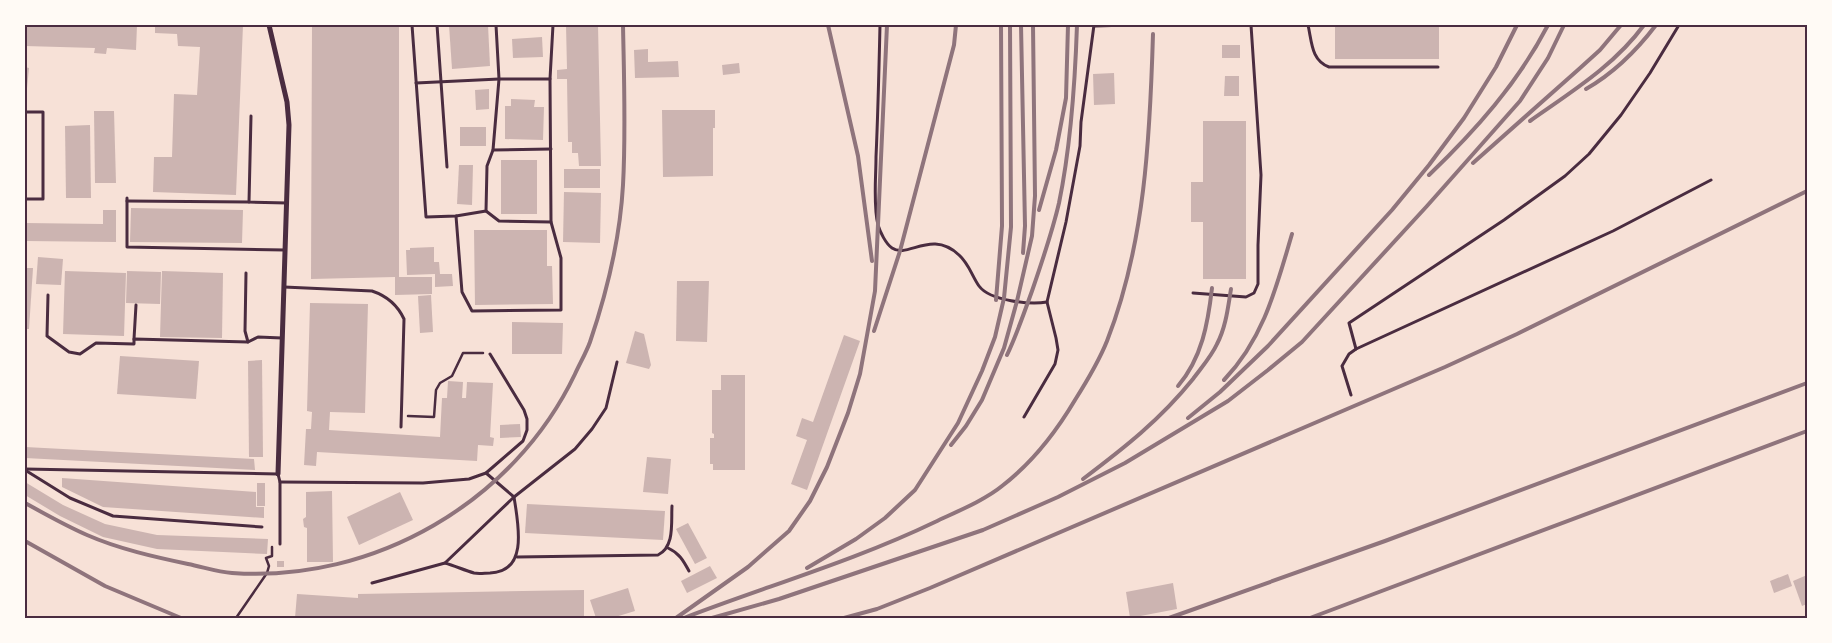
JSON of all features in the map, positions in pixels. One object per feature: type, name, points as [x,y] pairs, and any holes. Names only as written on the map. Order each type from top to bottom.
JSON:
[{"type":"street","points":[[269,25],[288,109],[289,124],[278,474]]},
{"type":"lane","points":[[412,25],[426,217],[456,216],[486,211],[499,221],[551,222]]},
{"type":"lane","points":[[437,25],[447,167]]},
{"type":"lane","points":[[486,211],[487,166],[493,150],[499,79],[496,25]]},
{"type":"lane","points":[[456,216],[462,292],[472,311],[562,310],[561,258],[551,222],[550,80],[553,25]]},
{"type":"lane","points":[[880,25],[876,194],[878,226],[885,239],[892,248],[900,251],[932,243],[944,246],[957,253],[968,264],[980,287],[988,294],[1028,303],[1047,302]]},
{"type":"lane","points":[[1024,417],[1055,364],[1058,350],[1047,302],[1066,222],[1080,146],[1081,122],[1094,25],[1129,25]]},
{"type":"lane","points":[[1193,293],[1246,297],[1254,293],[1258,284],[1261,175],[1251,25]]},
{"type":"lane","points":[[1308,25],[1315,55],[1321,63],[1330,67],[1438,67]]},
{"type":"lane","points":[[1356,349],[1349,323],[1504,220],[1565,176],[1590,154],[1650,73],[1680,25]]},
{"type":"lane","points":[[416,83],[499,79],[550,80]]},
{"type":"lane","points":[[25,112],[43,112],[43,199],[25,199]]},
{"type":"lane","points":[[249,202],[251,116]]},
{"type":"lane","points":[[493,150],[550,149]]},
{"type":"lane","points":[[1351,395],[1342,366],[1349,354],[1356,349],[1613,231],[1711,180]]},
{"type":"lane","points":[[285,250],[127,247],[127,199],[286,203]]},
{"type":"lane","points":[[246,273],[245,331],[248,342]]},
{"type":"lane","points":[[284,287],[372,291],[382,294],[400,309],[404,318],[401,427]]},
{"type":"lane","points":[[48,295],[47,336],[69,352],[80,354],[96,343],[134,344],[136,305]]},
{"type":"lane","points":[[134,338],[248,342],[258,337],[282,338]]},
{"type":"lane","points":[[280,482],[423,483],[469,479],[486,473],[523,441],[527,430],[527,419],[524,410],[490,354]]},
{"type":"lane","points":[[372,584],[445,563],[514,497],[575,449],[606,408],[617,362]]},
{"type":"lane","points":[[25,470],[278,474],[280,482],[280,544]]},
{"type":"lane","points":[[25,470],[70,498],[113,516],[262,527]]},
{"type":"lane","points":[[445,563],[476,573],[498,573],[510,567],[517,557],[518,522],[514,497],[486,473]]},
{"type":"lane","points":[[517,557],[658,555],[668,548],[672,506]]},
{"type":"lane","points":[[668,548],[675,551],[681,557],[689,571]]},
{"type":"path","points":[[402,416],[434,416],[436,390],[440,383],[452,376],[463,353],[490,354]]},
{"type":"path","points":[[236,618],[267,573],[269,566],[266,558],[272,556],[272,544]]},
{"type":"building","points":[[25,25],[137,25],[136,50],[107,48],[106,54],[94,53],[95,48],[25,46]]},
{"type":"building","points":[[155,25],[243,25],[236,195],[153,192],[154,157],[172,157],[174,94],[197,95],[200,47],[178,46],[177,34],[155,33]]},
{"type":"building","points":[[312,25],[399,25],[399,277],[432,277],[432,294],[395,295],[395,277],[311,279]]},
{"type":"building","points":[[449,25],[488,25],[490,66],[452,69]]},
{"type":"building","points":[[566,25],[598,25],[601,166],[579,166],[578,153],[572,153],[572,142],[568,142],[567,79],[557,79],[557,70],[567,69]]},
{"type":"building","points":[[1335,25],[1439,25],[1439,59],[1335,59]]},
{"type":"building","points":[[542,37],[543,57],[513,58],[512,39]]},
{"type":"building","points":[[1222,45],[1240,45],[1240,58],[1222,58]]},
{"type":"building","points":[[648,49],[648,62],[678,61],[679,77],[635,78],[634,50]]},
{"type":"building","points":[[739,63],[740,73],[723,75],[722,65]]},
{"type":"building","points":[[25,67],[29,68],[27,88],[25,88]]},
{"type":"building","points":[[1114,73],[1115,104],[1094,105],[1093,74]]},
{"type":"building","points":[[1225,76],[1239,76],[1239,96],[1224,96]]},
{"type":"building","points":[[489,89],[489,109],[476,110],[475,90]]},
{"type":"building","points":[[511,99],[535,100],[534,107],[544,107],[543,140],[505,139],[505,106],[511,106]]},
{"type":"building","points":[[662,110],[715,110],[713,176],[663,177]]},
{"type":"building","points":[[94,111],[114,111],[116,183],[95,183]]},
{"type":"building","points":[[1203,121],[1246,121],[1246,279],[1203,279],[1203,222],[1191,222],[1191,182],[1203,182]]},
{"type":"building","points":[[90,125],[91,198],[66,198],[65,126]]},
{"type":"building","points":[[460,127],[486,127],[486,146],[460,146]]},
{"type":"building","points":[[501,160],[537,160],[537,214],[501,214]]},
{"type":"building","points":[[459,165],[473,165],[472,205],[457,204]]},
{"type":"building","points":[[564,169],[600,169],[600,188],[564,188]]},
{"type":"building","points":[[564,192],[601,193],[600,243],[563,242]]},
{"type":"building","points":[[131,208],[243,210],[242,243],[130,242]]},
{"type":"building","points":[[103,210],[116,210],[116,242],[25,241],[25,223],[103,224]]},
{"type":"building","points":[[474,230],[547,230],[547,266],[552,266],[553,304],[475,305]]},
{"type":"building","points":[[434,247],[434,262],[439,262],[440,274],[452,274],[453,286],[435,287],[435,274],[407,275],[406,250],[410,250],[410,248]]},
{"type":"building","points":[[38,257],[63,259],[61,285],[36,284]]},
{"type":"building","points":[[25,268],[33,268],[29,329],[25,329]]},
{"type":"building","points":[[65,271],[126,273],[124,336],[63,334]]},
{"type":"building","points":[[127,271],[161,272],[160,304],[126,303]]},
{"type":"building","points":[[162,271],[223,273],[222,338],[160,337]]},
{"type":"building","points":[[677,281],[709,281],[707,342],[676,341]]},
{"type":"building","points":[[431,295],[433,332],[420,333],[418,296]]},
{"type":"building","points":[[310,303],[368,304],[365,413],[330,412],[329,430],[440,437],[442,398],[447,398],[448,381],[463,382],[462,398],[466,398],[467,382],[493,383],[490,437],[494,438],[493,446],[478,445],[477,461],[317,452],[316,466],[304,465],[306,429],[311,429],[312,412],[307,411]]},
{"type":"building","points":[[512,322],[563,323],[562,354],[512,354]]},
{"type":"building","points":[[635,331],[644,334],[651,365],[649,369],[626,363]]},
{"type":"building","points":[[844,335],[860,341],[807,490],[791,484],[807,440],[796,436],[802,418],[813,422]]},
{"type":"building","points":[[120,356],[199,361],[196,399],[117,394]]},
{"type":"building","points":[[262,360],[263,457],[249,457],[248,361]]},
{"type":"building","points":[[721,375],[745,375],[745,470],[713,470],[713,464],[710,464],[710,438],[714,438],[712,433],[712,390],[721,390]]},
{"type":"building","points":[[520,424],[521,437],[500,438],[500,425]]},
{"type":"building","points":[[25,447],[254,459],[255,470],[25,458]]},
{"type":"building","points":[[647,457],[671,459],[668,494],[643,492]]},
{"type":"building","points":[[62,478],[256,492],[256,507],[264,507],[264,518],[103,507],[62,487]]},
{"type":"building","points":[[25,482],[63,505],[105,524],[157,535],[268,539],[267,554],[157,549],[103,537],[60,516],[25,495]]},
{"type":"building","points":[[257,483],[265,483],[265,506],[257,506]]},
{"type":"building","points":[[332,491],[333,562],[307,562],[307,528],[304,527],[303,519],[306,517],[306,492]]},
{"type":"building","points":[[400,492],[413,520],[359,545],[347,517]]},
{"type":"building","points":[[527,504],[665,511],[663,540],[525,533]]},
{"type":"building","points":[[688,523],[707,558],[695,564],[676,529]]},
{"type":"building","points":[[277,561],[284,561],[284,567],[277,567]]},
{"type":"building","points":[[710,566],[717,578],[687,593],[681,581]]},
{"type":"building","points":[[1788,574],[1792,586],[1774,593],[1770,581]]},
{"type":"building","points":[[1807,575],[1807,604],[1802,606],[1793,581]]},
{"type":"building","points":[[1173,583],[1177,609],[1130,618],[1126,592]]},
{"type":"building","points":[[628,588],[635,611],[612,618],[596,618],[590,600]]},
{"type":"building","points":[[584,590],[584,618],[295,618],[297,594],[358,598],[358,594]]},
{"type":"railway","points":[[25,503],[87,535],[137,552],[216,571],[232,573],[285,573],[337,564],[387,548],[434,525],[477,496],[516,460],[549,420],[575,374],[596,323],[612,265],[623,185],[623,25]]},
{"type":"railway","points":[[828,25],[858,156],[872,261]]},
{"type":"railway","points":[[676,618],[748,567],[789,531],[810,501],[827,467],[848,413],[860,374],[875,291],[887,25]]},
{"type":"railway","points":[[874,331],[900,251],[954,45],[956,25]]},
{"type":"railway","points":[[996,300],[1002,226],[1001,25]]},
{"type":"railway","points":[[807,568],[856,539],[885,518],[915,490],[958,423],[995,337],[1004,298],[1011,227],[1010,25]]},
{"type":"railway","points":[[1021,25],[1025,226],[1023,253]]},
{"type":"railway","points":[[951,445],[966,426],[982,400],[1004,348],[1032,236],[1035,196],[1033,25]]},
{"type":"railway","points":[[1039,210],[1056,150],[1066,98],[1068,25]]},
{"type":"railway","points":[[1007,355],[1036,280],[1059,203],[1072,115],[1077,25]]},
{"type":"railway","points":[[1188,418],[1220,392],[1268,346],[1392,210],[1464,118],[1496,67],[1517,25]]},
{"type":"railway","points":[[1429,175],[1463,141],[1494,105],[1523,67],[1548,25]]},
{"type":"railway","points":[[712,618],[779,599],[983,530],[1058,497],[1125,463],[1228,401],[1302,342],[1427,206],[1520,101],[1548,58],[1564,25]]},
{"type":"railway","points":[[1473,163],[1600,50],[1621,25]]},
{"type":"railway","points":[[1530,121],[1606,66],[1644,25]]},
{"type":"railway","points":[[1586,89],[1606,76],[1624,60],[1656,25]]},
{"type":"railway","points":[[684,618],[873,549],[961,510],[1002,486],[1043,446],[1068,412],[1093,371],[1107,341],[1130,267],[1143,190],[1147,151],[1153,34]]},
{"type":"railway","points":[[844,618],[877,609],[930,588],[1445,367],[1517,334],[1807,191]]},
{"type":"railway","points":[[1224,380],[1238,364],[1259,330],[1274,293],[1292,234]]},
{"type":"railway","points":[[1178,386],[1193,364],[1198,352],[1206,327],[1212,288]]},
{"type":"railway","points":[[1083,479],[1127,445],[1155,420],[1193,379],[1212,353],[1223,331],[1231,289]]},
{"type":"railway","points":[[1169,618],[1385,541],[1807,383]]},
{"type":"railway","points":[[1310,618],[1807,431]]},
{"type":"railway","points":[[25,541],[105,586],[181,618]]}]
